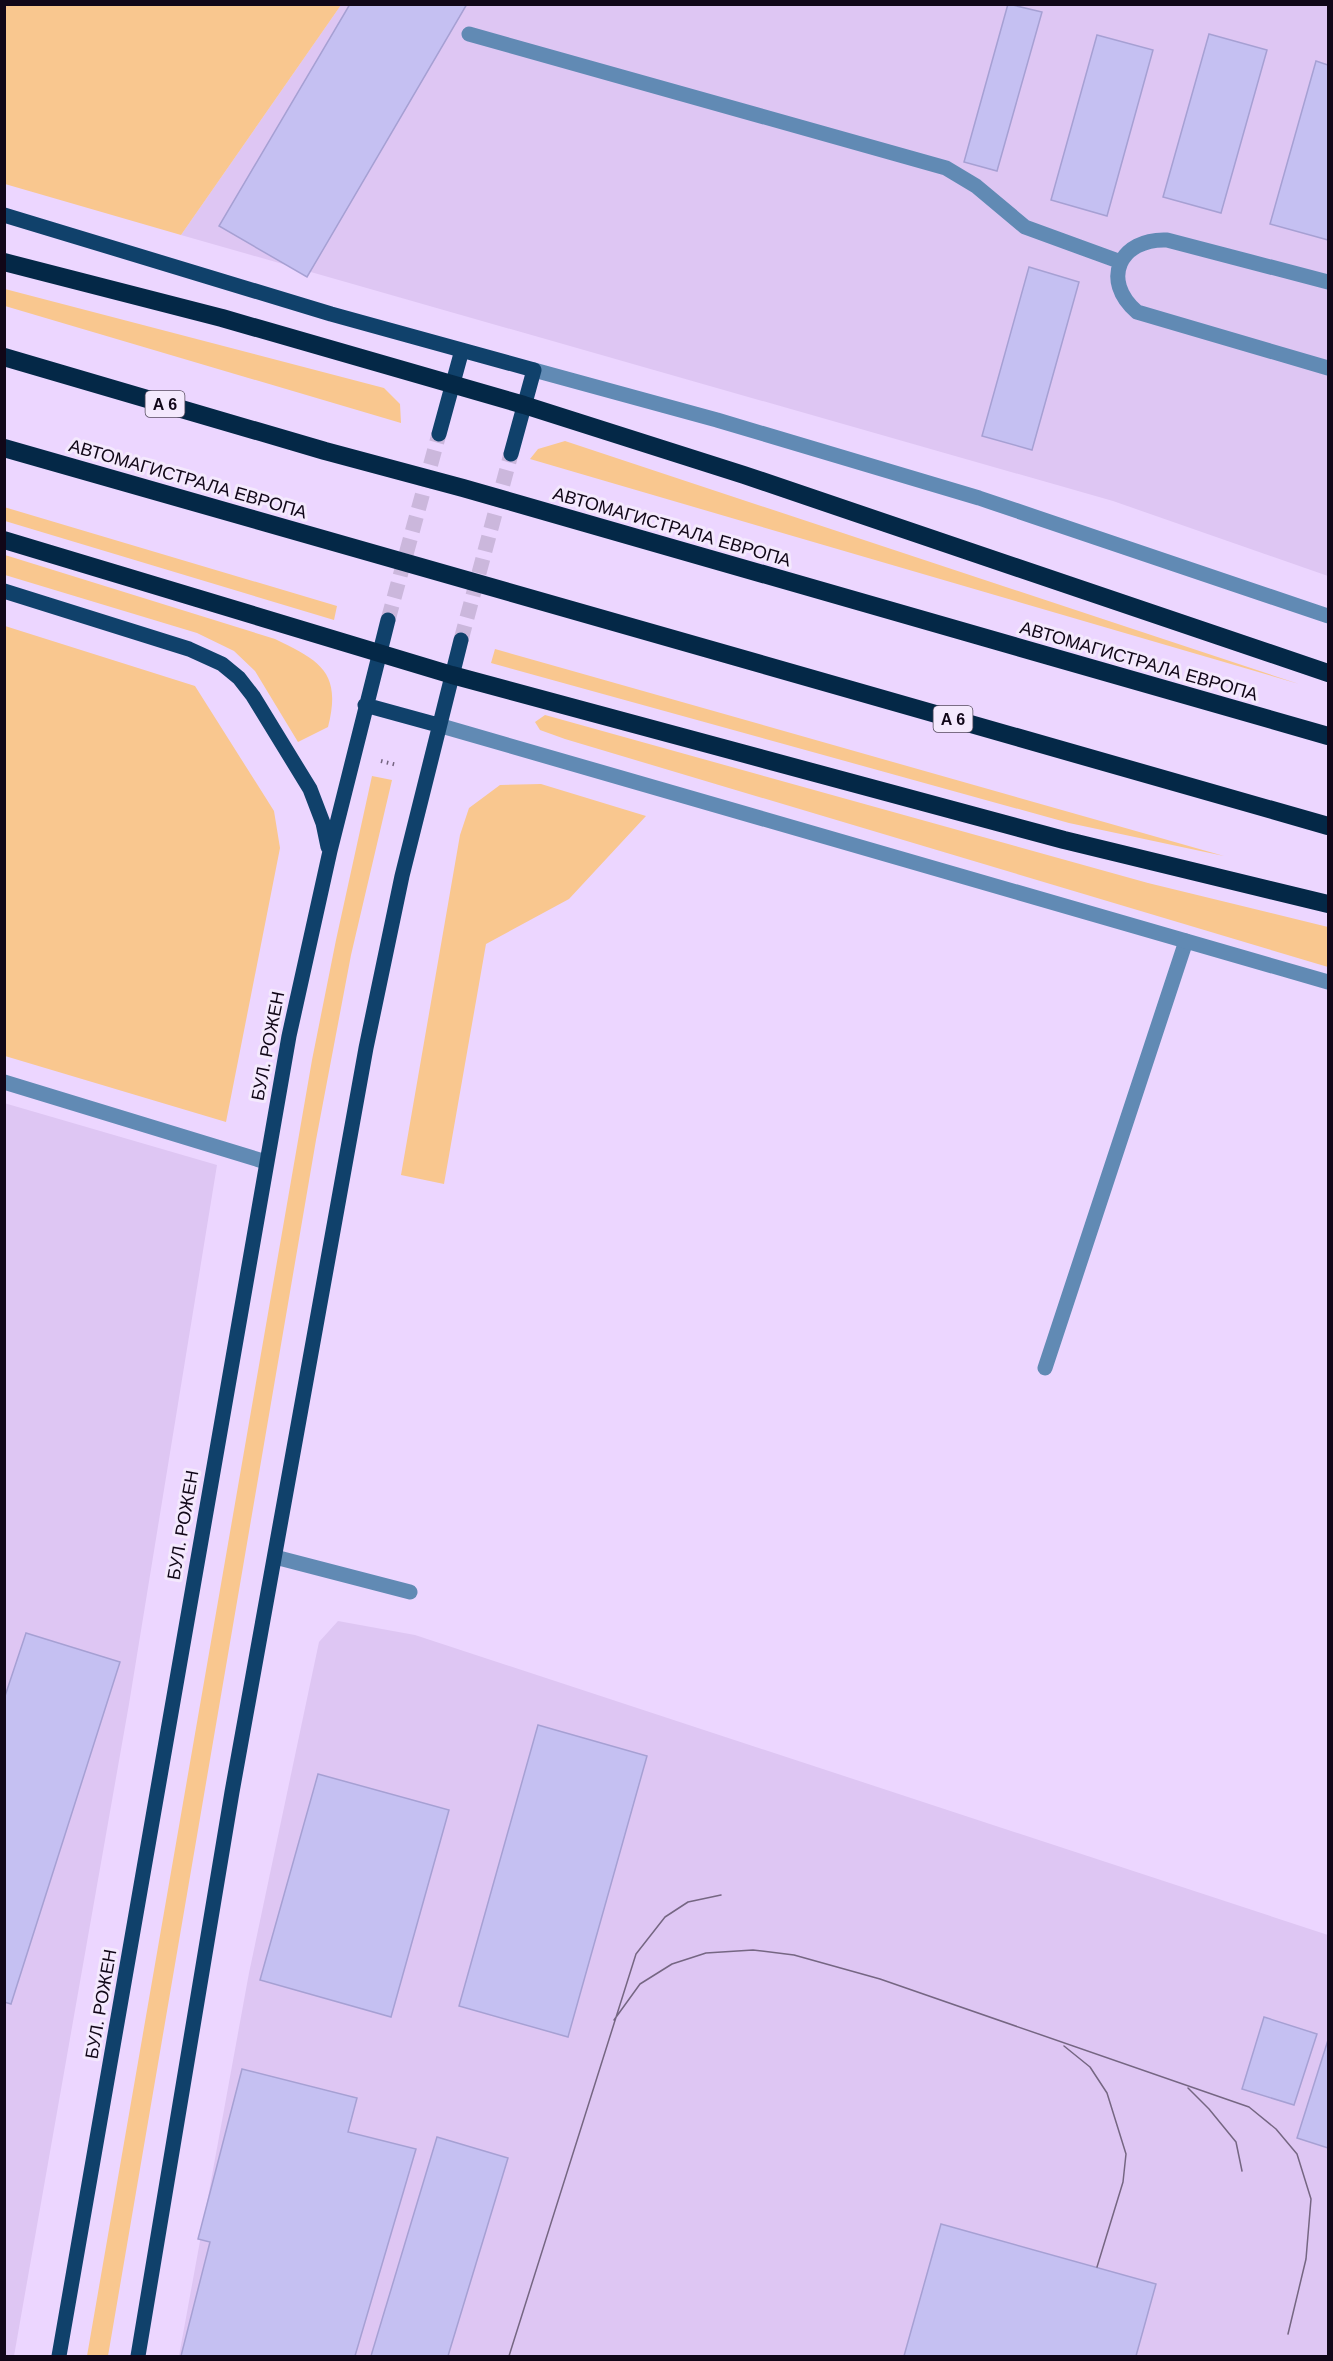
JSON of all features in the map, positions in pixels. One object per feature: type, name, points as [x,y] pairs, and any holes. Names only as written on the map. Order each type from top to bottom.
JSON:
[{"type":"highway","points":[[4,262],[222,318],[524,405],[744,476],[1329,672]]},
{"type":"highway","name":"АВТОМАГИСТРАЛА ЕВРОПА","points":[[4,357],[325,451],[1329,736]]},
{"type":"highway","name":"АВТОМАГИСТРАЛА ЕВРОПА","points":[[4,448],[1329,826]]},
{"type":"highway","points":[[4,540],[379,655],[1064,840],[1329,904]]},
{"type":"main road","points":[[4,215],[331,314],[534,370],[511,454]]},
{"type":"main road","points":[[439,434],[462,350]]},
{"type":"main road","points":[[4,591],[189,650],[222,664],[239,678],[253,696],[310,789],[323,823],[330,851]]},
{"type":"main road","name":"БУЛ. РОЖЕН","points":[[59,2356],[289,1036],[330,851],[388,620]]},
{"type":"main road","points":[[138,2356],[232,1792],[366,1048],[402,876],[461,640]]},
{"type":"main road","points":[[365,705],[438,725]]},
{"type":"street","points":[[469,34],[946,168],[976,186],[1025,227],[1121,262]]},
{"type":"street","points":[[1329,282],[1167,240],[1152,239],[1137,244],[1121,262],[1118,275],[1119,291],[1137,312],[1329,368]]},
{"type":"street","points":[[534,370],[717,420],[978,498],[1329,616]]},
{"type":"street","points":[[438,725],[1329,982]]},
{"type":"street","points":[[1045,1368],[1185,941]]},
{"type":"street","points":[[4,1082],[266,1162]]},
{"type":"street","points":[[275,1557],[410,1592]]},
{"type":"path","points":[[377,760],[397,765]]},
{"type":"shaded area","points":[[4,5],[341,5],[181,235],[5,184]]},
{"type":"shaded area","points":[[341,5],[1328,5],[1328,576],[1113,501],[181,235]]},
{"type":"shaded area","points":[[5,289],[384,388],[400,404],[401,423],[5,306]]},
{"type":"shaded area","points":[[565,441],[1299,684],[530,459],[538,449]]},
{"type":"shaded area","points":[[4,507],[337,606],[334,620],[5,521]]},
{"type":"shaded area","points":[[5,555],[275,639],[291,647],[315,662],[324,671],[329,681],[332,708],[328,727],[298,742],[255,671],[234,651],[197,633],[5,575]]},
{"type":"shaded area","points":[[5,626],[195,686],[274,811],[280,848],[226,1122],[5,1056]]},
{"type":"shaded area","points":[[495,649],[1224,856],[1069,823],[491,663]]},
{"type":"shaded area","points":[[545,715],[1148,883],[1328,927],[1328,967],[565,739],[540,730],[535,722]]},
{"type":"shaded area","points":[[372,776],[392,780],[351,955],[316,1140],[108,2356],[87,2356],[312,1060]]},
{"type":"shaded area","points":[[541,784],[646,816],[569,899],[486,944],[444,1184],[401,1175],[460,835],[469,808],[500,785]]},
{"type":"shaded area","points":[[4,1103],[217,1165],[129,1704],[14,2356],[4,2356]]},
{"type":"shaded area","points":[[338,1621],[415,1635],[1328,1935],[1328,2356],[179,2356],[249,1973],[319,1642]]},
{"type":"building","points":[[350,4],[467,4],[307,277],[219,226]]},
{"type":"building","points":[[1008,4],[1042,12],[997,171],[964,162]]},
{"type":"building","points":[[1209,34],[1267,50],[1221,213],[1163,197]]},
{"type":"building","points":[[1097,35],[1153,50],[1107,216],[1051,200]]},
{"type":"building","points":[[1316,61],[1328,65],[1328,240],[1270,224]]},
{"type":"building","points":[[1029,267],[1079,282],[1032,450],[982,436]]},
{"type":"building","points":[[26,1633],[120,1662],[11,2004],[4,2002],[4,1699]]},
{"type":"building","points":[[538,1725],[647,1756],[568,2037],[459,2006]]},
{"type":"building","points":[[318,1774],[449,1810],[391,2017],[260,1980]]},
{"type":"building","points":[[1264,2017],[1317,2034],[1294,2105],[1242,2089]]},
{"type":"building","points":[[1328,2040],[1328,2148],[1297,2138]]},
{"type":"building","points":[[242,2069],[357,2098],[348,2132],[416,2149],[355,2356],[181,2356],[210,2242],[198,2239]]},
{"type":"building","points":[[437,2137],[508,2158],[448,2356],[371,2356]]},
{"type":"building","points":[[941,2224],[1156,2284],[1136,2356],[904,2356]]},
{"type":"tunnel","points":[[388,620],[439,434]]},
{"type":"tunnel","points":[[461,640],[511,454]]},
{"type":"tram line","points":[[509,2356],[636,1954],[665,1917],[688,1902],[721,1895]]},
{"type":"tram line","points":[[614,2020],[640,1984],[672,1964],[706,1953],[753,1950],[794,1955],[880,1979],[1249,2107],[1276,2129],[1297,2154],[1311,2199],[1306,2259],[1288,2334]]},
{"type":"tram line","points":[[1064,2046],[1090,2067],[1107,2093],[1126,2154],[1123,2182],[1097,2267]]},
{"type":"tram line","points":[[1188,2088],[1236,2142],[1242,2171]]}]
